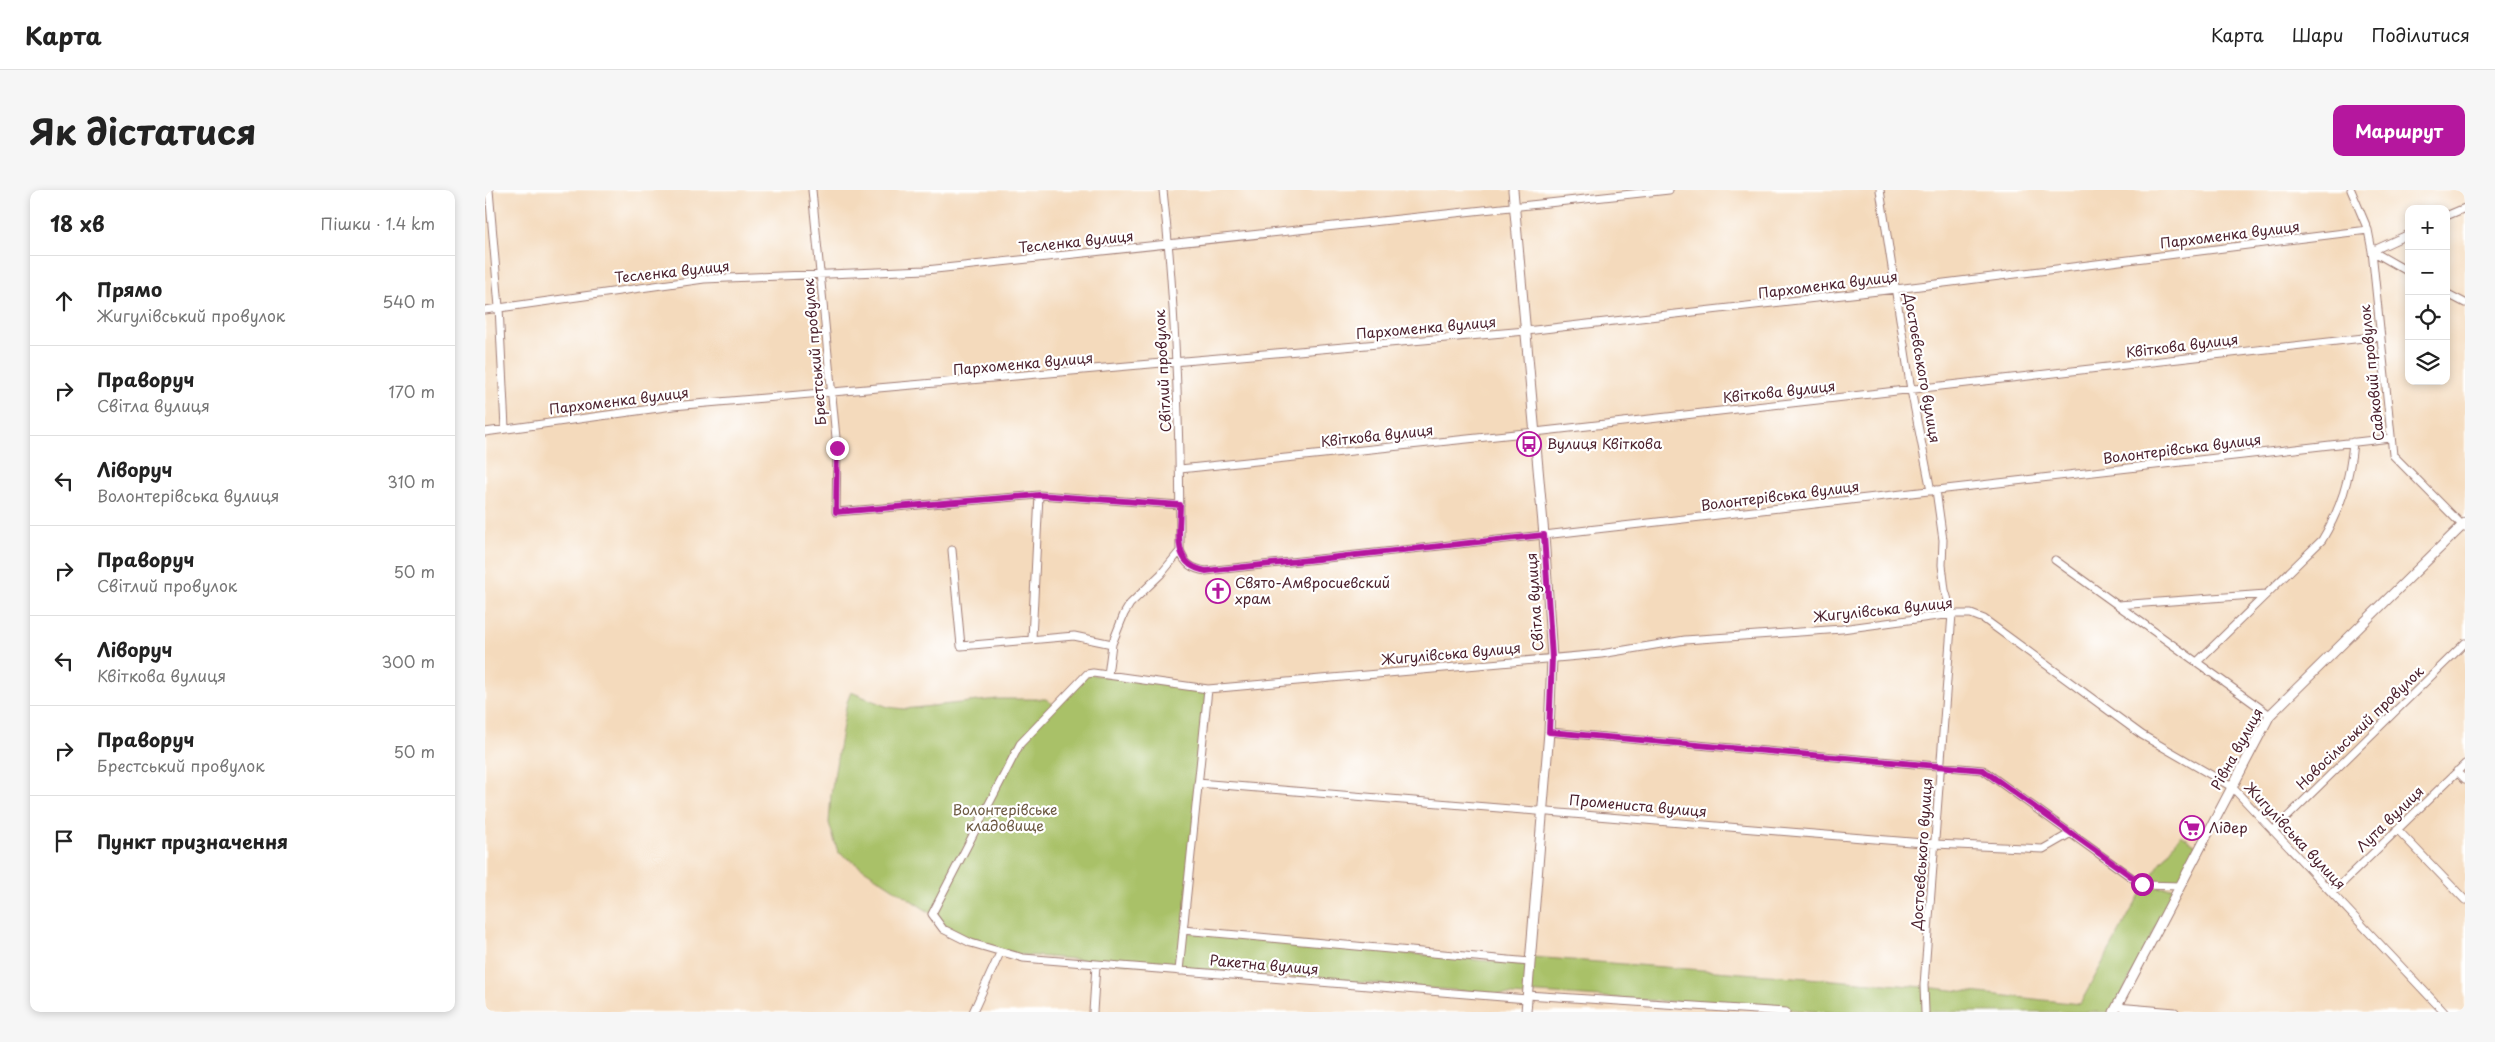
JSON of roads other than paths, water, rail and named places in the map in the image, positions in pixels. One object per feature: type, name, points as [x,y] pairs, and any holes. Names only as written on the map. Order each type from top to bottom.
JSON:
[{"type":"street","points":[[489,190],[499,307],[505,428]]},
{"type":"street","name":"Брестський провулок","points":[[812,190],[837,448],[836,512],[1039,495]]},
{"type":"street","name":"Світлий провулок","points":[[1163,190],[1169,244],[1180,469],[1180,551]]},
{"type":"street","name":"Світла вулиця","points":[[1513,190],[1544,535],[1552,658],[1549,732],[1526,1012]]},
{"type":"street","name":"Тесленка вулиця","points":[[485,310],[704,279],[926,270],[1669,190]]},
{"type":"street","name":"Достоєвського вулиця","points":[[1880,190],[1911,390],[1943,540],[1942,565],[1945,590],[1952,614],[1924,985],[1925,1012]]},
{"type":"street","name":"Садковий провулок","points":[[2351,190],[2368,230],[2373,251],[2393,455],[2464,526]]},
{"type":"street","points":[[2450,214],[2465,208]]},
{"type":"street","name":"Пархоменка вулиця","points":[[485,432],[673,406],[1526,331],[1896,289],[2368,230]]},
{"type":"street","points":[[2373,251],[2405,236]]},
{"type":"street","points":[[2373,251],[2405,270]]},
{"type":"street","points":[[2449,295],[2465,304]]},
{"type":"street","name":"Квіткова вулиця","points":[[1180,469],[1535,432],[2381,336]]},
{"type":"street","name":"Волонтерівська вулиця","points":[[1180,551],[1183,560],[1189,565],[1206,571],[1544,535],[2391,438]]},
{"type":"street","points":[[2197,662],[2322,540],[2335,517],[2345,493],[2351,468],[2353,442]]},
{"type":"street","points":[[1032,639],[1039,495],[1180,505]]},
{"type":"street","name":"Рівна вулиця","points":[[2116,1009],[2270,714],[2464,526]]},
{"type":"street","points":[[952,550],[961,646],[1074,636],[1112,644]]},
{"type":"street","points":[[1108,675],[1112,644],[1130,604],[1161,574],[1180,551]]},
{"type":"street","points":[[2055,560],[2270,714]]},
{"type":"street","points":[[2117,605],[2267,594]]},
{"type":"street","name":"Жигулівська вулиця","points":[[1108,675],[1208,689],[1601,654],[1685,640],[1842,629],[1952,614],[1971,614],[1984,619],[2142,735],[2232,787],[2444,1012]]},
{"type":"street","name":"Новосільський провулок","points":[[2273,831],[2465,643]]},
{"type":"street","name":"Ракетна вулиця","points":[[1108,675],[1093,673],[1081,678],[1020,744],[932,914],[943,929],[971,943],[1000,953],[1045,961],[1527,997],[1786,1012]]},
{"type":"street","points":[[1179,971],[1208,689]]},
{"type":"street","points":[[1549,732],[1983,770],[2142,884],[2180,886]]},
{"type":"street","name":"Лута вулиця","points":[[2332,893],[2465,764]]},
{"type":"street","points":[[2457,771],[2465,780]]},
{"type":"street","name":"Промениста вулиця","points":[[1198,783],[1935,844],[2043,849],[2071,833]]},
{"type":"street","points":[[2397,829],[2465,900]]},
{"type":"street","name":"Ракетна вулиця","points":[[1183,930],[1530,962]]},
{"type":"street","points":[[973,1012],[1000,953]]},
{"type":"street","points":[[1093,1012],[1096,965]]},
{"type":"street","points":[[2116,1009],[2175,1012]]},
{"type":"place","name":"Вулиця Квіткова","points":[[1529,444]]},
{"type":"place","name":"Свято-Амвросиевский храм","points":[[1218,591]]},
{"type":"place","name":"Лідер","points":[[2192,828]]},
{"type":"park label","name":"Волонтерівське кладовище","points":[[1005,818]]}]
